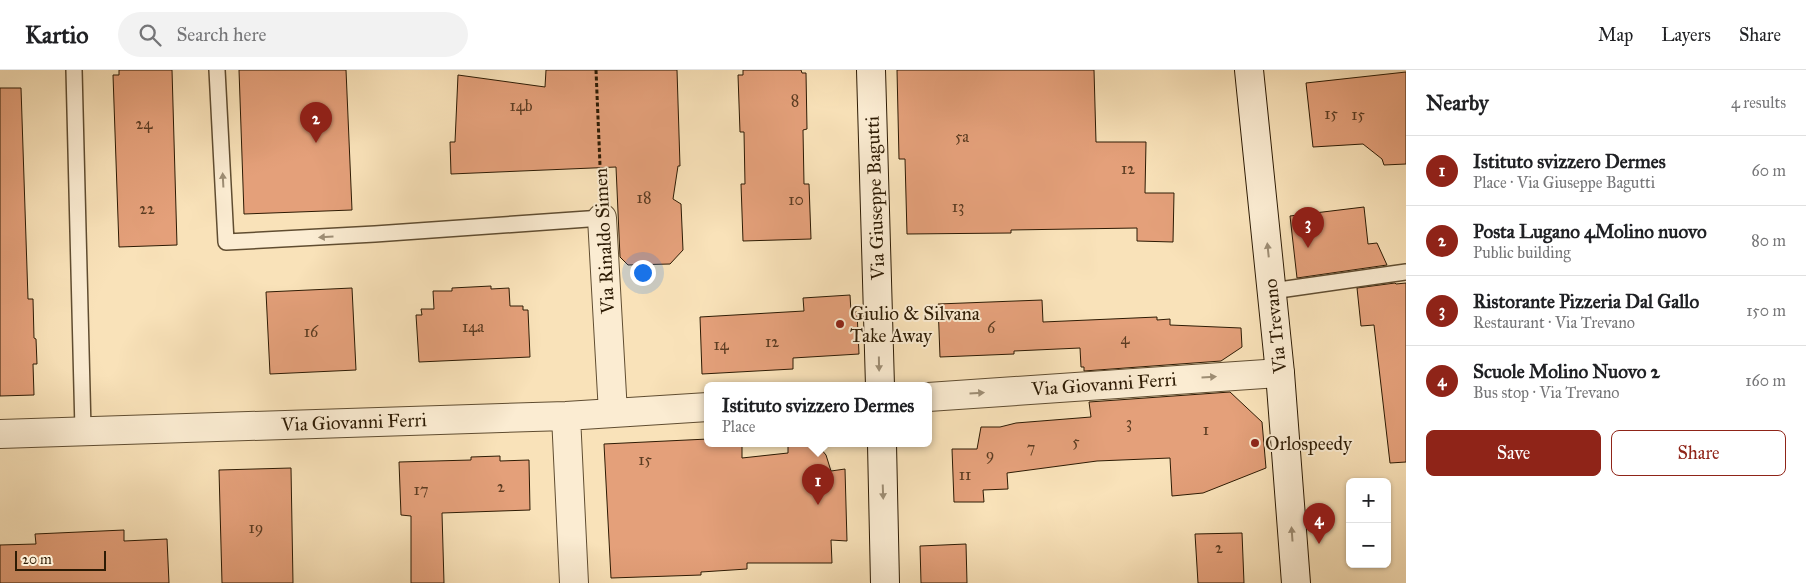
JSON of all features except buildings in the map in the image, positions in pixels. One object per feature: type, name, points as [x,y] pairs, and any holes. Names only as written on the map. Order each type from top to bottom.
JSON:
[{"type":"street","name":"Via Giuseppe Bagutti","points":[[871,70],[880,382]]},
{"type":"street","name":"Via Trevano","points":[[1249,70],[1280,373],[1296,583]]},
{"type":"street","name":"Via Rinaldo Simen","points":[[602,218],[613,413]]},
{"type":"street","name":"Via Giovanni Ferri","points":[[932,397],[1280,373]]},
{"type":"street","name":"Via Giovanni Ferri","points":[[0,434],[566,416],[704,408]]},
{"type":"street","points":[[566,416],[574,583]]},
{"type":"street","points":[[882,447],[885,583]]},
{"type":"lane","points":[[74,70],[83,430]]},
{"type":"lane","points":[[217,70],[226,242],[375,234],[602,218]]},
{"type":"lane","points":[[1272,291],[1406,272]]},
{"type":"path","name":"Via Rinaldo Simen","points":[[596,70],[602,218]]},
{"type":"place","name":"Posta Lugano 4Molino nuovo","points":[[316,143]]},
{"type":"place","name":"Ristorante Pizzeria Dal Gallo","points":[[1308,248]]},
{"type":"place","name":"Giulio & Silvana Take Away","points":[[840,324]]},
{"type":"place","name":"Orlospeedy","points":[[1255,443]]},
{"type":"place","name":"Istituto svizzero Dermes","points":[[818,505]]},
{"type":"place","name":"Scuole Molino Nuovo 2","points":[[1319,544]]}]
